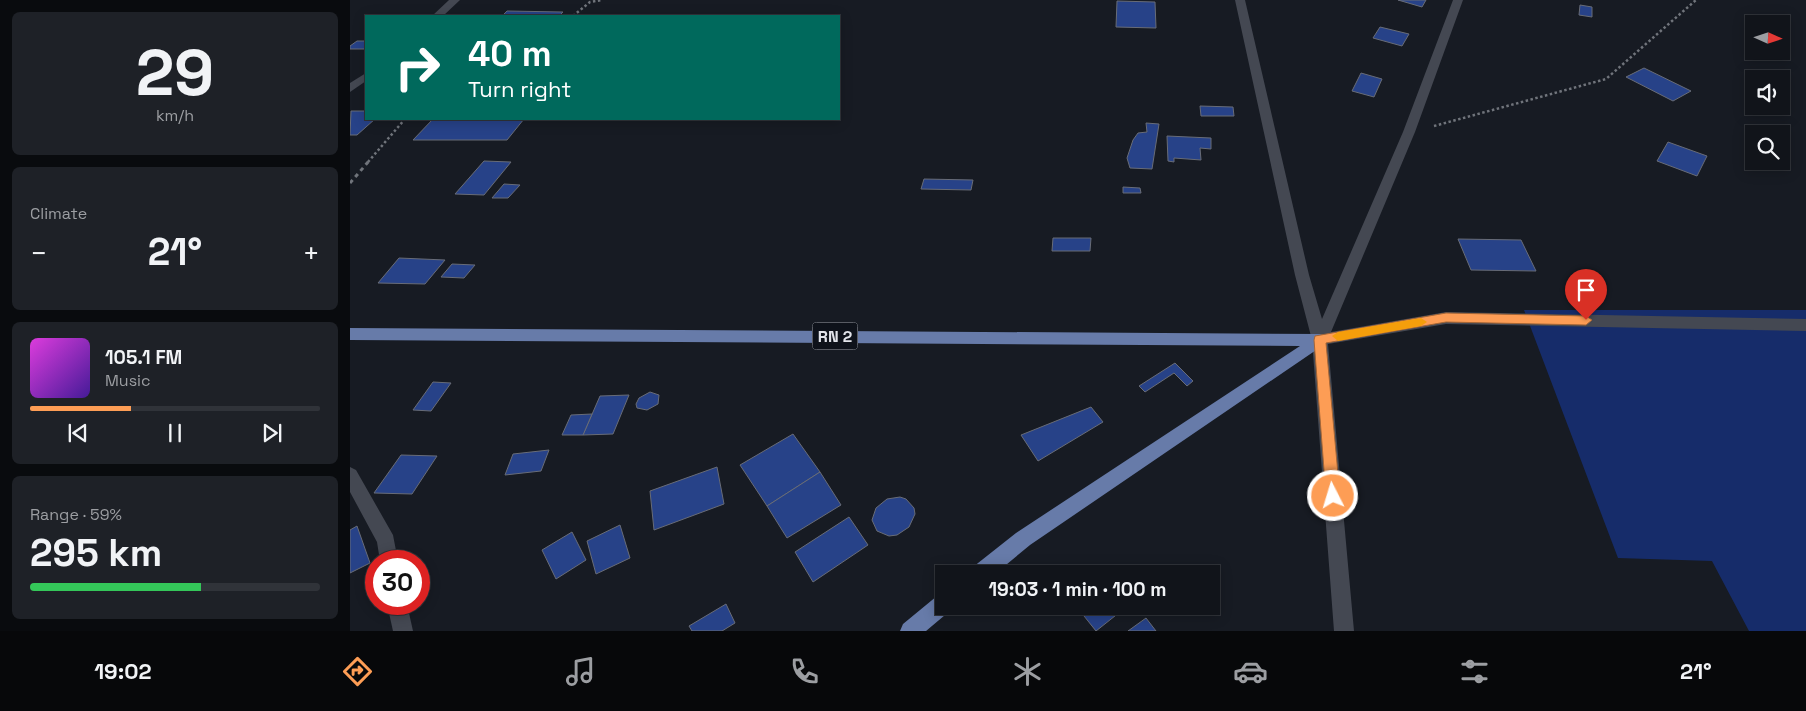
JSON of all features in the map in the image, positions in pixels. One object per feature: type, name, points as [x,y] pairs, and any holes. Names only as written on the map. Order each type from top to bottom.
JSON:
[{"type":"main road","name":"RN 2","points":[[350,334],[1320,340]]},
{"type":"main road","points":[[991,565],[1031,533],[1320,340]]},
{"type":"main road","points":[[910,631],[935,611]]},
{"type":"street","points":[[438,15],[455,0]]},
{"type":"street","points":[[1240,0],[1302,274],[1320,340],[1344,631]]},
{"type":"street","points":[[1320,340],[1409,132],[1458,0]]},
{"type":"street","points":[[350,89],[365,77]]},
{"type":"street","points":[[1320,340],[1446,318],[1806,325]]},
{"type":"street","points":[[350,475],[386,541],[388,550]]},
{"type":"street","points":[[399,615],[403,631]]},
{"type":"path","points":[[574,15],[590,2],[602,0]]},
{"type":"path","points":[[1409,132],[1606,79],[1696,0]]},
{"type":"path","points":[[350,183],[403,120]]},
{"type":"shaded area","points":[[1524,310],[1806,310],[1806,631],[1749,631],[1712,561],[1618,558]]},
{"type":"building","points":[[1398,0],[1426,0],[1422,7]]},
{"type":"building","points":[[1117,1],[1155,2],[1156,28],[1116,27]]},
{"type":"building","points":[[1580,5],[1592,7],[1592,17],[1579,15]]},
{"type":"building","points":[[507,11],[563,12],[560,15],[503,15]]},
{"type":"building","points":[[1380,27],[1409,34],[1402,46],[1373,38]]},
{"type":"building","points":[[357,41],[365,41],[365,49],[350,49],[350,46]]},
{"type":"building","points":[[1644,68],[1691,91],[1673,101],[1626,77]]},
{"type":"building","points":[[1361,73],[1382,79],[1374,97],[1352,91]]},
{"type":"building","points":[[1200,106],[1233,107],[1234,116],[1201,116]]},
{"type":"building","points":[[351,111],[365,111],[365,120],[374,120],[357,135],[350,135]]},
{"type":"building","points":[[432,120],[523,120],[507,140],[413,140]]},
{"type":"building","points":[[1146,123],[1159,124],[1152,169],[1130,168],[1127,158],[1133,140],[1138,133],[1147,132]]},
{"type":"building","points":[[1167,136],[1211,138],[1211,149],[1200,148],[1201,160],[1174,158],[1174,162],[1168,161]]},
{"type":"building","points":[[1668,142],[1707,156],[1697,176],[1657,161]]},
{"type":"building","points":[[484,161],[511,162],[484,195],[455,194]]},
{"type":"building","points":[[924,179],[973,180],[971,190],[921,189]]},
{"type":"building","points":[[504,184],[520,185],[508,198],[492,198]]},
{"type":"building","points":[[1123,187],[1140,188],[1141,193],[1123,193]]},
{"type":"building","points":[[1053,238],[1091,238],[1090,251],[1052,251]]},
{"type":"building","points":[[1458,239],[1521,240],[1536,271],[1471,270]]},
{"type":"building","points":[[399,258],[445,260],[425,284],[378,283]]},
{"type":"building","points":[[452,264],[475,265],[464,278],[441,277]]},
{"type":"building","points":[[1175,363],[1193,381],[1187,386],[1174,373],[1145,392],[1139,386]]},
{"type":"building","points":[[433,382],[451,383],[431,411],[413,410]]},
{"type":"building","points":[[650,392],[659,395],[658,404],[647,410],[637,408],[636,404],[639,398]]},
{"type":"building","points":[[629,395],[613,434],[583,435],[600,396]]},
{"type":"building","points":[[1091,407],[1103,422],[1038,461],[1021,435]]},
{"type":"building","points":[[592,414],[583,435],[562,435],[571,415]]},
{"type":"building","points":[[793,434],[820,472],[767,506],[740,465]]},
{"type":"building","points":[[549,450],[541,471],[505,475],[513,454]]},
{"type":"building","points":[[401,455],[437,456],[412,494],[374,493]]},
{"type":"building","points":[[717,467],[724,504],[654,530],[650,491]]},
{"type":"building","points":[[820,472],[841,505],[787,538],[767,506]]},
{"type":"building","points":[[900,497],[906,499],[914,508],[915,514],[909,527],[897,535],[889,536],[877,531],[872,520],[876,508],[887,499]]},
{"type":"building","points":[[849,517],[868,545],[813,582],[795,552]]},
{"type":"building","points":[[620,525],[630,558],[596,574],[587,541]]},
{"type":"building","points":[[357,526],[365,550],[365,566],[350,573],[350,530]]},
{"type":"building","points":[[572,532],[586,560],[556,579],[542,550]]},
{"type":"building","points":[[726,604],[735,623],[722,631],[692,631],[689,626]]},
{"type":"building","points":[[1083,615],[1116,615],[1096,631]]},
{"type":"building","points":[[1146,618],[1156,631],[1128,631]]},
{"type":"slow traffic","points":[[1338,336],[1421,322]]},
{"type":"route","points":[[1333,496],[1320,340],[1446,318],[1586,320]]}]
